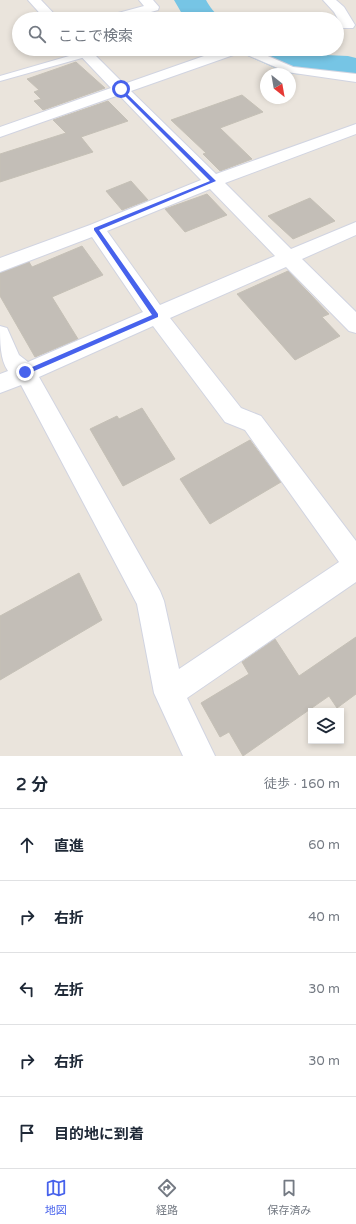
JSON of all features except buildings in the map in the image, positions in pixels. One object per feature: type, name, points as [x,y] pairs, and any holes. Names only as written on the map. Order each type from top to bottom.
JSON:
[{"type":"street","points":[[34,0],[45,12]]},
{"type":"street","points":[[136,12],[153,7],[145,0]]},
{"type":"street","points":[[329,0],[340,12]]},
{"type":"street","points":[[88,56],[356,326]]},
{"type":"street","points":[[0,132],[218,56]]},
{"type":"street","points":[[258,56],[291,70],[356,78]]},
{"type":"street","points":[[0,265],[96,229],[213,181],[356,129]]},
{"type":"street","points":[[0,384],[356,228]]},
{"type":"street","points":[[96,229],[156,316],[233,415],[253,422],[356,564],[169,692]]},
{"type":"street","points":[[0,334],[11,360],[25,372],[150,601],[169,692],[199,756]]},
{"type":"lane","points":[[0,79],[72,56]]},
{"type":"waterway","points":[[190,0],[196,12]]},
{"type":"waterway","points":[[276,56],[294,64],[348,67],[356,70]]},
{"type":"route","points":[[25,372],[156,316],[96,229],[213,181],[121,89]]}]
